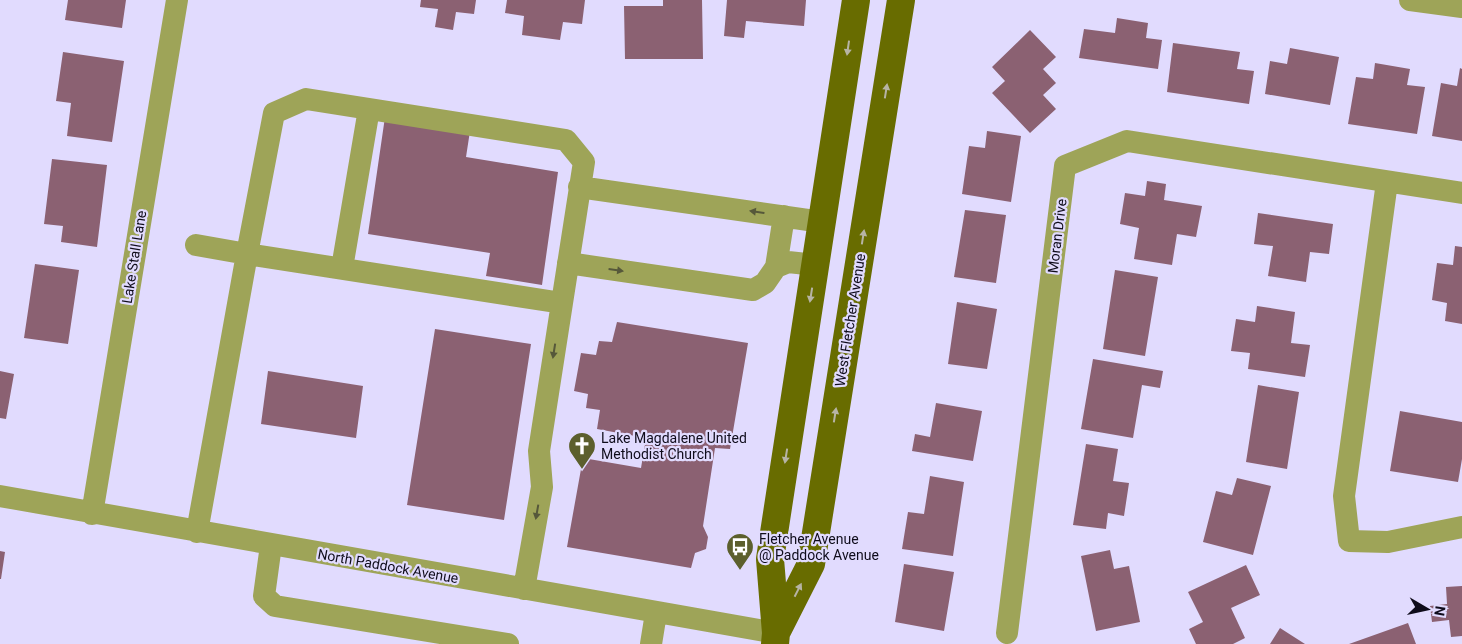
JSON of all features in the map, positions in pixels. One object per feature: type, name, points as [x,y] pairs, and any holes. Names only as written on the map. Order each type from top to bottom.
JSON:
[{"type":"main road","points":[[776,639],[770,559],[856,0]]},
{"type":"main road","name":"West Fletcher Avenue","points":[[776,639],[811,564],[900,0]]},
{"type":"street","name":"Lake Stall Lane","points":[[92,514],[177,0]]},
{"type":"street","points":[[1410,0],[1462,7]]},
{"type":"street","points":[[197,532],[274,113],[306,99],[566,140],[584,162],[539,451],[542,488],[524,589]]},
{"type":"street","points":[[342,268],[369,109]]},
{"type":"street","name":"Moran Drive","points":[[1007,633],[1065,166],[1128,141],[1462,193]]},
{"type":"street","points":[[1387,182],[1344,496],[1349,541],[1388,542],[1462,527]]},
{"type":"street","points":[[579,187],[822,222]]},
{"type":"street","points":[[568,263],[753,290],[765,283],[776,267],[784,216]]},
{"type":"street","points":[[196,245],[562,303]]},
{"type":"street","points":[[776,267],[788,262],[816,265]]},
{"type":"street","name":"North Paddock Avenue","points":[[0,496],[92,514],[656,613],[776,639]]},
{"type":"street","points":[[271,545],[264,596],[276,606],[508,644]]},
{"type":"street","points":[[651,644],[656,613]]},
{"type":"building","points":[[68,0],[126,0],[122,28],[65,20]]},
{"type":"building","points":[[421,0],[476,0],[474,14],[456,12],[453,30],[435,27],[438,9],[420,7]]},
{"type":"building","points":[[507,0],[585,0],[582,24],[563,22],[560,40],[522,35],[524,16],[505,13]]},
{"type":"building","points":[[663,0],[702,0],[703,59],[625,59],[624,6],[663,6]]},
{"type":"building","points":[[727,0],[806,0],[804,26],[746,21],[744,38],[724,36]]},
{"type":"building","points":[[1117,18],[1148,23],[1146,38],[1162,40],[1158,69],[1079,58],[1084,29],[1115,33]]},
{"type":"building","points":[[1030,30],[1056,57],[1043,69],[1056,83],[1043,95],[1056,109],[1030,133],[992,93],[1005,81],[992,67]]},
{"type":"building","points":[[1173,43],[1240,52],[1237,69],[1254,71],[1249,104],[1167,92]]},
{"type":"building","points":[[1290,48],[1339,57],[1330,105],[1265,94],[1270,61],[1287,64]]},
{"type":"building","points":[[63,52],[124,61],[112,142],[67,136],[71,103],[56,101]]},
{"type":"building","points":[[1375,63],[1410,69],[1407,85],[1425,87],[1417,134],[1348,124],[1356,77],[1373,79]]},
{"type":"building","points":[[1460,68],[1462,69],[1462,141],[1432,136],[1441,83],[1457,86]]},
{"type":"building","points":[[385,117],[470,131],[466,157],[558,172],[542,285],[486,276],[490,253],[368,234]]},
{"type":"building","points":[[987,131],[1021,136],[1011,202],[962,194],[969,146],[985,148]]},
{"type":"building","points":[[52,159],[107,165],[97,247],[61,242],[63,226],[44,224]]},
{"type":"building","points":[[1147,181],[1166,184],[1164,200],[1202,206],[1196,237],[1177,234],[1172,265],[1134,259],[1139,228],[1120,224],[1125,193],[1145,196]]},
{"type":"building","points":[[965,210],[1006,215],[996,283],[954,277]]},
{"type":"building","points":[[1258,213],[1333,224],[1329,254],[1310,252],[1306,282],[1268,276],[1273,246],[1254,244]]},
{"type":"building","points":[[1455,246],[1462,247],[1462,324],[1445,321],[1447,303],[1432,300],[1437,263],[1453,265]]},
{"type":"building","points":[[35,264],[79,270],[68,344],[24,338]]},
{"type":"building","points":[[1115,270],[1158,277],[1145,356],[1103,349]]},
{"type":"building","points":[[957,302],[997,309],[987,369],[948,364]]},
{"type":"building","points":[[1257,306],[1295,312],[1291,343],[1310,345],[1305,377],[1248,369],[1250,353],[1231,351],[1236,319],[1255,322]]},
{"type":"building","points":[[617,322],[748,343],[730,449],[715,448],[703,526],[708,537],[706,549],[695,553],[691,568],[567,547],[583,458],[641,468],[646,438],[597,429],[600,410],[586,408],[588,394],[574,391],[581,353],[596,355],[599,341],[612,342]]},
{"type":"building","points":[[435,329],[531,344],[504,520],[407,505]]},
{"type":"building","points":[[1093,359],[1163,371],[1160,388],[1142,385],[1133,438],[1081,429]]},
{"type":"building","points":[[0,371],[14,374],[6,419],[0,418]]},
{"type":"building","points":[[268,371],[363,386],[356,438],[261,424]]},
{"type":"building","points":[[1258,385],[1299,392],[1287,469],[1246,462]]},
{"type":"building","points":[[936,403],[982,411],[973,461],[912,451],[915,434],[930,437]]},
{"type":"building","points":[[1400,411],[1462,422],[1462,459],[1458,482],[1390,471]]},
{"type":"building","points":[[1086,444],[1118,449],[1113,481],[1129,483],[1124,516],[1108,513],[1106,529],[1073,525]]},
{"type":"building","points":[[930,476],[964,482],[953,556],[902,549],[908,512],[924,514]]},
{"type":"building","points":[[1237,478],[1271,486],[1253,555],[1203,542],[1216,491],[1232,495]]},
{"type":"building","points":[[1110,550],[1114,569],[1129,566],[1140,622],[1096,631],[1081,556]]},
{"type":"building","points":[[0,551],[5,552],[1,579],[0,579]]},
{"type":"building","points":[[904,564],[954,572],[944,631],[895,622]]},
{"type":"building","points":[[1246,565],[1260,595],[1231,608],[1245,638],[1233,644],[1196,644],[1189,629],[1203,622],[1188,592]]},
{"type":"building","points":[[1462,586],[1462,636],[1451,637],[1449,620],[1432,622],[1430,606],[1447,604],[1446,587]]},
{"type":"building","points":[[1408,623],[1416,644],[1349,644]]},
{"type":"building","points":[[1280,628],[1305,644],[1270,644]]},
{"type":"place","name":"Lake Magdalene United Methodist Church","points":[[582,470]]},
{"type":"place","name":"Fletcher Avenue @ Paddock Avenue","points":[[740,571]]}]
